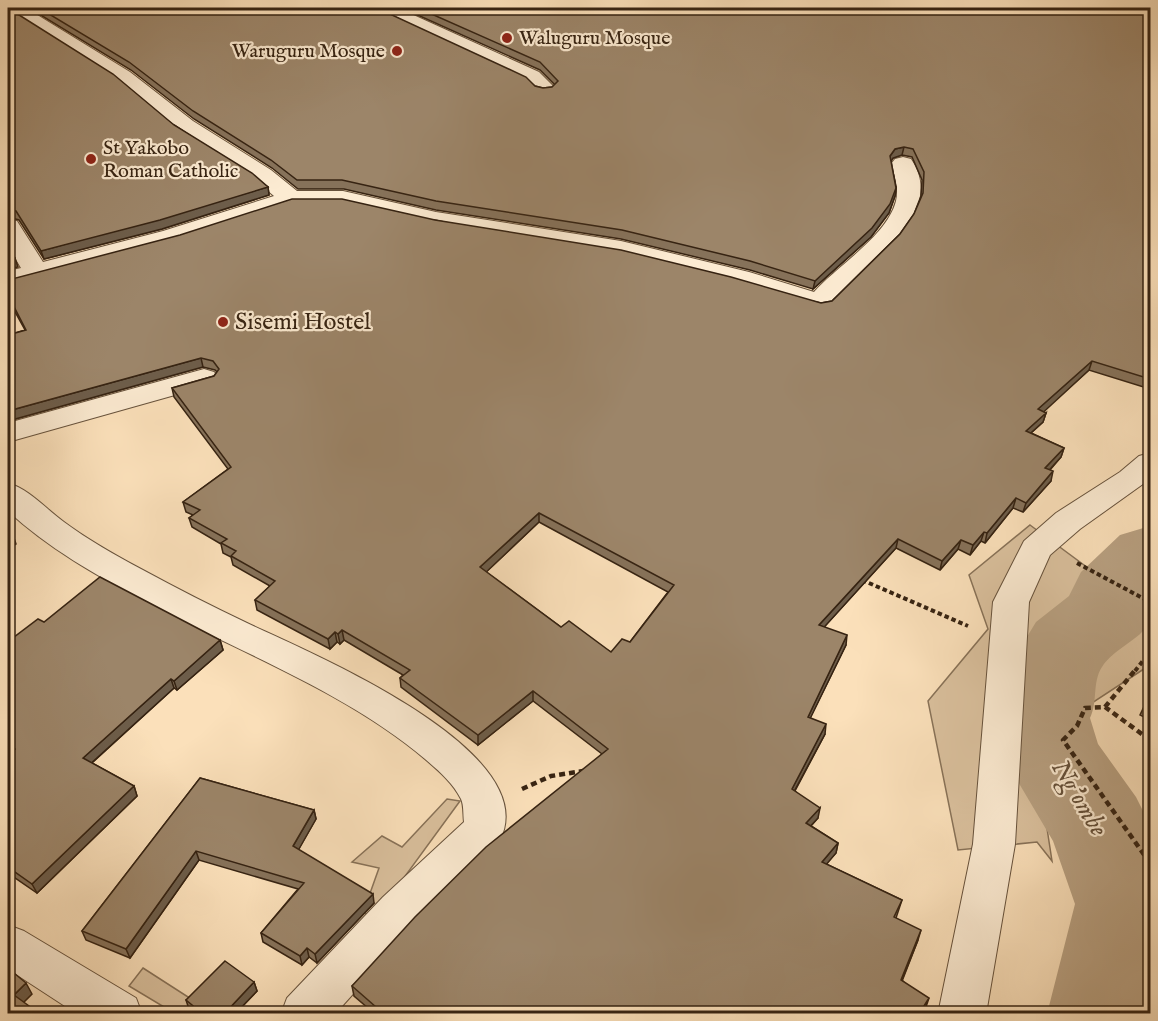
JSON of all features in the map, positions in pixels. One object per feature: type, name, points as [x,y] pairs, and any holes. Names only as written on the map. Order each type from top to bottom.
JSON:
[{"type":"street","points":[[14,8],[123,76],[185,126],[263,175],[291,198]]},
{"type":"street","points":[[384,8],[532,76],[545,89]]},
{"type":"street","points":[[8,279],[172,236],[291,198],[359,200],[436,219],[621,249],[731,275],[819,302],[886,236],[904,215],[908,201],[908,180],[903,164]]},
{"type":"street","points":[[8,226],[36,271]]},
{"type":"street","points":[[8,433],[204,378]]},
{"type":"street","points":[[963,1014],[994,844],[1011,602],[1036,549],[1054,547],[1068,520],[1131,479],[1150,463]]},
{"type":"street","points":[[8,494],[25,510],[88,553],[209,620],[357,694],[428,737],[469,774],[488,812],[485,828],[399,912],[304,1014]]},
{"type":"street","points":[[8,945],[119,1014]]},
{"type":"path","points":[[1054,547],[1150,602]]},
{"type":"path","points":[[854,575],[1008,644]]},
{"type":"path","points":[[1105,707],[1148,659],[1150,652]]},
{"type":"path","points":[[1150,740],[1105,707],[1085,708],[1077,726],[1064,740],[1150,863]]},
{"type":"path","points":[[488,812],[530,784],[551,776],[574,771],[594,772]]},
{"type":"shaded area","points":[[1030,525],[1150,614],[1150,665],[1092,703],[1027,698],[1052,861],[1037,842],[958,850],[928,701],[988,629],[969,575]]},
{"type":"shaded area","points":[[447,799],[460,801],[376,916],[363,913],[379,868],[352,862],[382,836],[402,847]]},
{"type":"shaded area","points":[[143,968],[213,1013],[174,1013],[129,986]]},
{"type":"building","points":[[8,8],[113,74],[174,125],[252,173],[268,187],[160,220],[41,251],[16,211],[8,209]]},
{"type":"building","points":[[39,8],[377,8],[526,77],[535,86],[543,88],[552,87],[558,81],[540,62],[418,8],[1150,8],[1150,379],[1092,361],[1038,409],[1046,413],[1026,431],[1064,448],[1045,468],[1053,471],[1026,503],[1016,498],[987,533],[984,532],[973,545],[961,540],[942,561],[898,539],[819,625],[847,635],[808,717],[826,724],[792,789],[820,808],[806,823],[838,843],[822,862],[902,900],[894,917],[921,930],[901,980],[929,998],[919,1014],[384,1014],[352,986],[415,917],[486,847],[608,749],[533,691],[478,735],[400,678],[410,670],[342,630],[338,634],[335,632],[328,639],[255,600],[275,581],[231,556],[236,551],[221,543],[227,539],[189,518],[200,510],[183,502],[231,467],[172,388],[214,376],[219,369],[213,361],[201,358],[8,411],[8,335],[26,330],[8,295],[8,280],[180,235],[292,199],[342,199],[435,220],[621,250],[731,277],[821,303],[832,301],[900,234],[914,214],[923,193],[924,172],[913,149],[904,147],[895,149],[890,156],[896,188],[890,204],[872,228],[815,281],[750,261],[622,230],[436,201],[342,180],[297,180],[271,160],[193,111],[129,62]],"holes":[[[539,513],[674,585],[630,642],[622,639],[611,652],[569,621],[561,627],[480,567]]]},
{"type":"building","points":[[8,245],[15,258],[8,260]]},
{"type":"building","points":[[100,577],[220,640],[174,681],[171,679],[83,758],[134,786],[32,884],[8,867],[8,755],[15,749],[8,744],[8,639],[10,640],[38,619],[44,622]]},
{"type":"building","points":[[1150,694],[1150,709],[1144,706]]},
{"type":"building","points":[[200,778],[314,810],[293,846],[373,894],[315,954],[307,948],[300,956],[261,933],[304,883],[196,851],[126,949],[82,931]]},
{"type":"building","points":[[225,961],[254,982],[224,1014],[203,1014],[186,1000]]},
{"type":"building","points":[[8,968],[26,983],[14,995],[40,1014],[8,1014]]},
{"type":"waterway","name":"Ng'ombe","points":[[1105,1014],[1129,904],[1100,827],[1053,758],[1042,718],[1048,703],[1052,677],[1062,655],[1076,637],[1114,609],[1112,594],[1150,555]]},
{"type":"place","name":"Waluguru Mosque","points":[[507,38]]},
{"type":"place","name":"Waruguru Mosque","points":[[397,51]]},
{"type":"place","name":"St Yakobo Roman Catholic","points":[[91,159]]},
{"type":"place","name":"Sisemi Hostel","points":[[223,322]]}]
